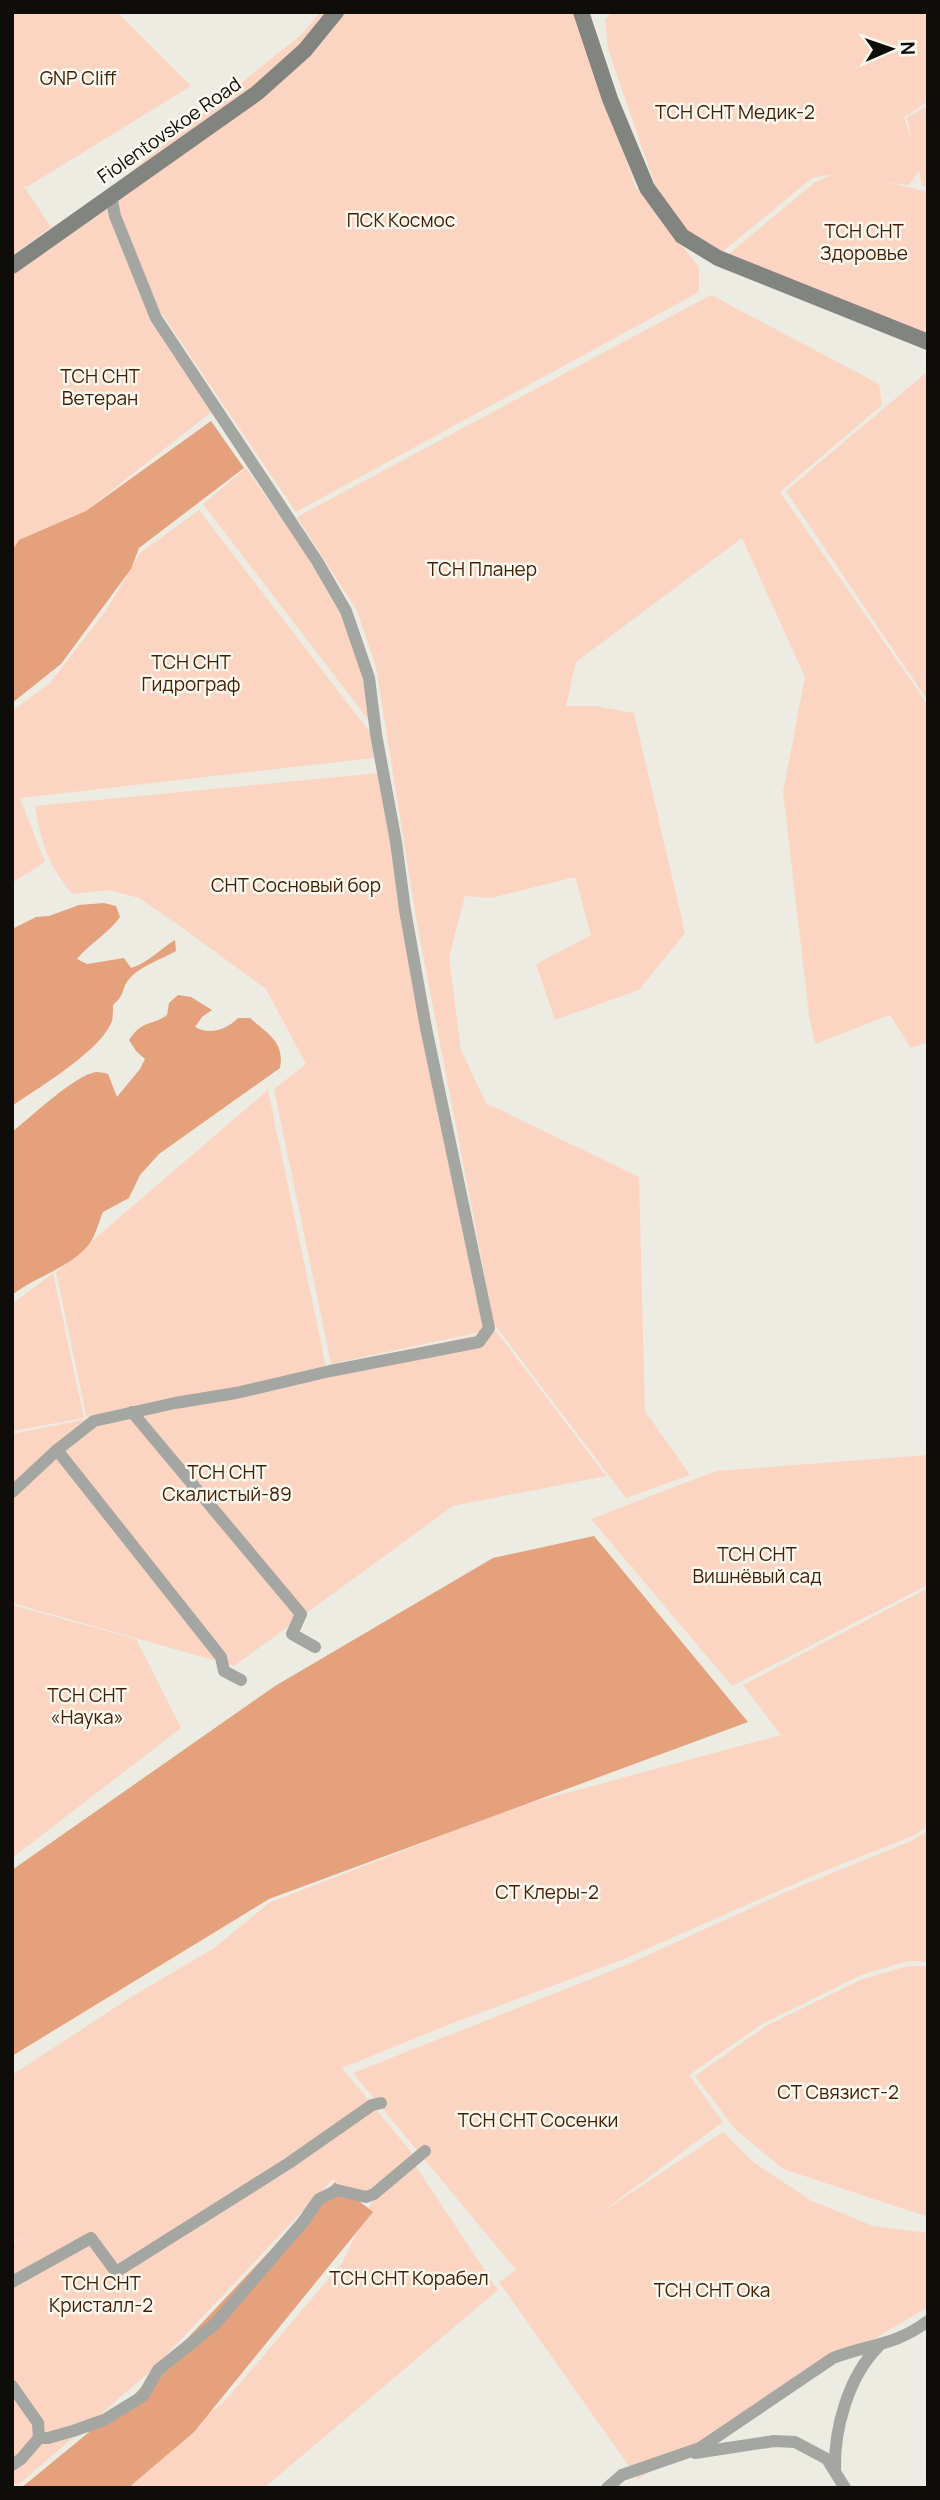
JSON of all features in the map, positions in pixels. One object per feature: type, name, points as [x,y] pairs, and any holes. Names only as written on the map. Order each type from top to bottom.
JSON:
[{"type":"main road","name":"Fiolentovskoe Road","points":[[12,266],[257,93],[305,50],[336,12]]},
{"type":"main road","points":[[581,12],[610,99],[647,188],[682,236],[718,258],[928,342]]},
{"type":"street","points":[[12,1492],[57,1450],[94,1421],[480,1342],[489,1328],[424,1015],[376,734],[369,678],[346,611],[317,561],[156,318],[115,216],[111,196]]},
{"type":"street","points":[[132,1412],[301,1614],[292,1634],[315,1647]]},
{"type":"street","points":[[57,1450],[221,1657],[224,1671],[241,1680]]},
{"type":"street","points":[[12,2282],[91,2238],[116,2272],[289,2163],[372,2105],[381,2103]]},
{"type":"street","points":[[39,2438],[48,2438],[104,2420],[143,2396],[158,2370],[215,2324],[303,2222],[319,2199],[337,2190],[366,2197],[374,2194],[425,2151]]},
{"type":"street","points":[[607,2488],[622,2474],[700,2448],[833,2358],[851,2351],[878,2347],[910,2334],[928,2321]]},
{"type":"street","points":[[835,2472],[836,2437],[843,2414],[858,2375],[868,2356],[878,2347]]},
{"type":"street","points":[[12,2386],[38,2423],[39,2438],[21,2459],[12,2465]]},
{"type":"street","points":[[681,2455],[774,2441],[795,2442],[827,2459],[845,2488]]},
{"type":"green space","name":"GNP Cliff","points":[[12,12],[117,12],[191,86],[27,187],[23,185],[51,227],[12,256]]},
{"type":"green space","name":"ПСК Космос","points":[[320,12],[576,12],[636,188],[699,267],[699,292],[296,512],[160,311],[109,189],[302,34]]},
{"type":"green space","name":"ТСН СНТ Медик-2","points":[[612,12],[928,12],[928,102],[904,117],[911,139],[907,117],[928,105],[928,187],[922,186],[919,171],[909,185],[887,182],[928,192],[928,335],[725,257],[815,182],[834,174],[812,178],[721,253],[681,229],[655,185],[608,49],[605,20]]},
{"type":"green space","name":"ТСН СНТ Ветеран","points":[[107,192],[159,316],[219,406],[12,569],[12,260]]},
{"type":"green space","name":"ТСН Планер","points":[[711,295],[879,384],[882,405],[780,492],[928,705],[928,1042],[911,1048],[890,1015],[815,1044],[809,1015],[783,792],[805,677],[742,538],[576,662],[566,706],[595,706],[634,713],[685,933],[639,990],[555,1020],[536,964],[591,935],[575,877],[491,898],[465,896],[449,957],[461,1050],[486,1103],[639,1177],[645,1411],[690,1475],[626,1498],[494,1324],[417,924],[376,667],[357,611],[297,517]]},
{"type":"green space","points":[[928,371],[928,701],[786,491]]},
{"type":"green space","points":[[246,468],[308,557],[342,614],[359,661],[370,722],[203,504]]},
{"type":"green space","name":"ТСН СНТ Гидрограф","points":[[199,510],[372,735],[374,758],[20,798],[45,862],[12,883],[12,711],[50,683],[107,609],[140,553]]},
{"type":"green space","name":"СНТ Сосновый бор","points":[[379,773],[429,1053],[485,1331],[331,1364],[274,1089],[306,1064],[266,989],[184,929],[139,898],[109,890],[72,894],[47,853],[35,806]]},
{"type":"green space","name":"ТСН СНТ Скалистый-89","points":[[268,1090],[326,1367],[496,1331],[606,1476],[453,1506],[234,1666],[12,1603],[12,1434],[87,1419],[56,1272]]},
{"type":"green space","points":[[53,1273],[84,1418],[12,1431],[12,1304]]},
{"type":"green space","name":"ТСН СНТ Вишнёвый сад","points":[[928,1455],[928,1585],[732,1686],[591,1519],[716,1471]]},
{"type":"green space","name":"СТ Клеры-2","points":[[928,1588],[928,1826],[913,1836],[817,1874],[624,1959],[342,2068],[412,2153],[366,2203],[333,2179],[151,2371],[18,2485],[12,2484],[12,2244],[22,2237],[12,2242],[12,2075],[128,1999],[214,1948],[269,1903],[518,1806],[781,1735],[743,1685]]},
{"type":"green space","name":"ТСН СНТ «Наука»","points":[[12,1605],[136,1639],[181,1728],[12,1858]]},
{"type":"green space","points":[[928,1830],[928,1962],[908,1961],[861,1975],[762,2024],[689,2075],[723,2122],[599,2214],[723,2132],[753,2162],[812,2201],[873,2226],[928,2233],[928,2307],[638,2479],[499,2282],[516,2270],[353,2073],[626,1965],[786,1892],[913,1840]]},
{"type":"green space","name":"СТ Связист-2","points":[[908,1966],[928,1966],[928,2217],[783,2169],[735,2129],[695,2076],[766,2026],[860,1980]]},
{"type":"green space","name":"ТСН СНТ Корабел","points":[[415,2165],[498,2290],[264,2488],[104,2488],[224,2402],[342,2263],[374,2198]]},
{"type":"shaded area","points":[[211,421],[244,468],[139,548],[131,569],[61,664],[12,703],[12,551],[19,540],[86,511]]},
{"type":"shaded area","points":[[104,903],[116,906],[120,917],[77,959],[87,964],[124,958],[131,968],[175,940],[176,951],[135,973],[113,1005],[112,1021],[106,1033],[68,1068],[12,1106],[12,929],[36,917],[49,916],[79,905]]},
{"type":"shaded area","points":[[178,995],[191,997],[212,1010],[202,1017],[195,1027],[206,1031],[228,1026],[238,1018],[250,1018],[274,1039],[280,1051],[280,1068],[159,1154],[140,1175],[129,1198],[103,1212],[90,1243],[82,1252],[12,1295],[12,1132],[66,1088],[88,1074],[108,1074],[117,1097],[145,1059],[129,1040],[143,1026],[167,1015],[169,1003]]},
{"type":"shaded area","points":[[594,1536],[748,1722],[269,1899],[12,2056],[12,1870],[275,1686],[493,1558]]},
{"type":"shaded area","points":[[335,2182],[373,2212],[194,2432],[128,2488],[21,2488],[133,2396]]},
{"type":"park label","name":"ТСН СНТ Здоровье","points":[[864,242]]},
{"type":"park label","name":"ТСН СНТ Сосенки","points":[[538,2120]]},
{"type":"park label","name":"ТСН СНТ Ока","points":[[712,2290]]},
{"type":"park label","name":"ТСН СНТ Кристалл-2","points":[[101,2294]]}]
